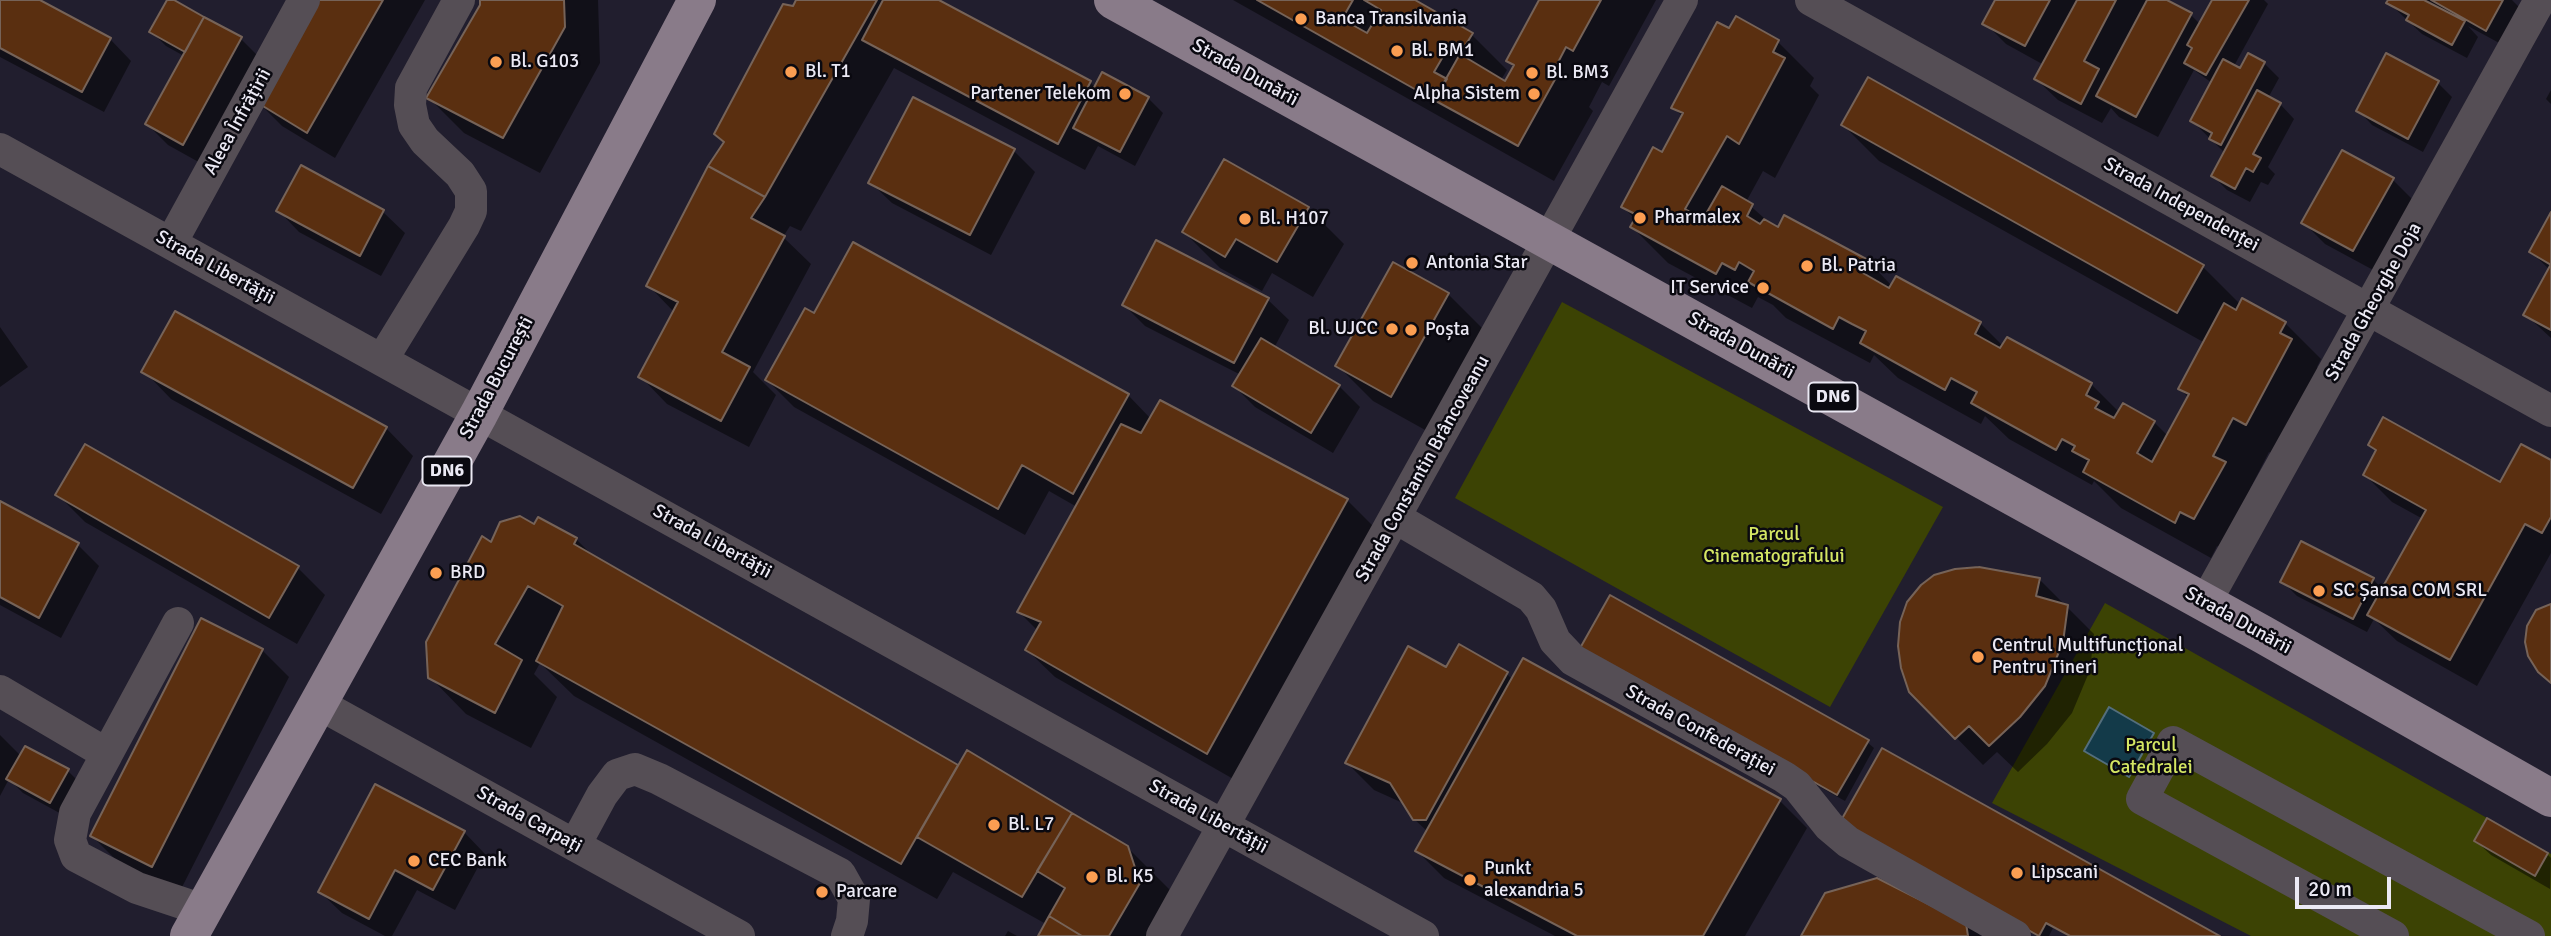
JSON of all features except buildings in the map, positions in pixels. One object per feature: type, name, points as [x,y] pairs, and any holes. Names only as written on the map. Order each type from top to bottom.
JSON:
[{"type":"main road","points":[[670,0],[674,42]]},
{"type":"main road","name":"Strada București","points":[[196,923],[479,414],[697,0]]},
{"type":"main road","name":"Strada Dunării","points":[[1113,0],[2205,603],[2551,798]]},
{"type":"street","name":"Aleea Înfrățirii","points":[[171,243],[304,0]]},
{"type":"street","points":[[382,360],[471,211],[471,191],[460,174],[425,141],[414,125],[410,105],[411,88],[459,0]]},
{"type":"street","name":"Strada Constantin Brâncoveanu","points":[[1162,936],[1682,0]]},
{"type":"street","name":"Strada Independenței","points":[[1811,0],[2551,411]]},
{"type":"street","name":"Strada Gheorghe Doja","points":[[2205,603],[2540,0]]},
{"type":"street","name":"Strada Libertății","points":[[0,149],[1423,936]]},
{"type":"street","name":"Strada Confederației","points":[[1396,519],[1531,597],[1541,609],[1555,641],[1573,660],[1784,777],[1797,786],[1829,826],[1848,842],[2015,936]]},
{"type":"street","points":[[178,624],[75,813],[70,840],[76,856],[196,923]]},
{"type":"street","points":[[0,691],[107,754]]},
{"type":"street","name":"Strada Carpați","points":[[319,705],[739,936]]},
{"type":"street","points":[[2393,936],[2142,799],[2173,742],[2529,936]]},
{"type":"street","points":[[575,845],[602,795],[617,775],[635,769],[840,874],[854,899],[852,921],[847,936]]},
{"type":"green space","name":"Parcul Cinematografului","points":[[1562,302],[1943,507],[1830,707],[1455,498]]},
{"type":"green space","name":"Parcul Catedralei","points":[[2105,603],[2551,854],[2551,936],[2251,936],[1992,803]]},
{"type":"water","points":[[2109,707],[2154,733],[2129,777],[2084,751]]},
{"type":"place","name":"Banca Transilvania","points":[[1301,19]]},
{"type":"place","name":"Bl. BM1","points":[[1397,51]]},
{"type":"place","name":"Bl. G103","points":[[496,62]]},
{"type":"place","name":"Bl. T1","points":[[791,72]]},
{"type":"place","name":"Bl. BM3","points":[[1532,73]]},
{"type":"place","name":"Partener Telekom","points":[[1125,94]]},
{"type":"place","name":"Alpha Sistem","points":[[1534,94]]},
{"type":"place","name":"Pharmalex","points":[[1640,218]]},
{"type":"place","name":"Bl. H107","points":[[1245,219]]},
{"type":"place","name":"Antonia Star","points":[[1412,263]]},
{"type":"place","name":"Bl. Patria","points":[[1807,266]]},
{"type":"place","name":"IT Service","points":[[1763,288]]},
{"type":"place","name":"Bl. UJCC","points":[[1392,329]]},
{"type":"place","name":"Poșta","points":[[1411,330]]},
{"type":"place","name":"BRD","points":[[436,573]]},
{"type":"place","name":"SC Șansa COM SRL","points":[[2319,591]]},
{"type":"place","name":"Centrul Multifuncțional Pentru Tineri","points":[[1978,657]]},
{"type":"place","name":"Bl. L7","points":[[994,825]]},
{"type":"place","name":"CEC Bank","points":[[414,861]]},
{"type":"place","name":"Lipscani","points":[[2017,873]]},
{"type":"place","name":"Bl. K5","points":[[1092,877]]},
{"type":"place","name":"Punkt alexandria 5","points":[[1470,880]]},
{"type":"place","name":"Parcare","points":[[822,892]]}]
